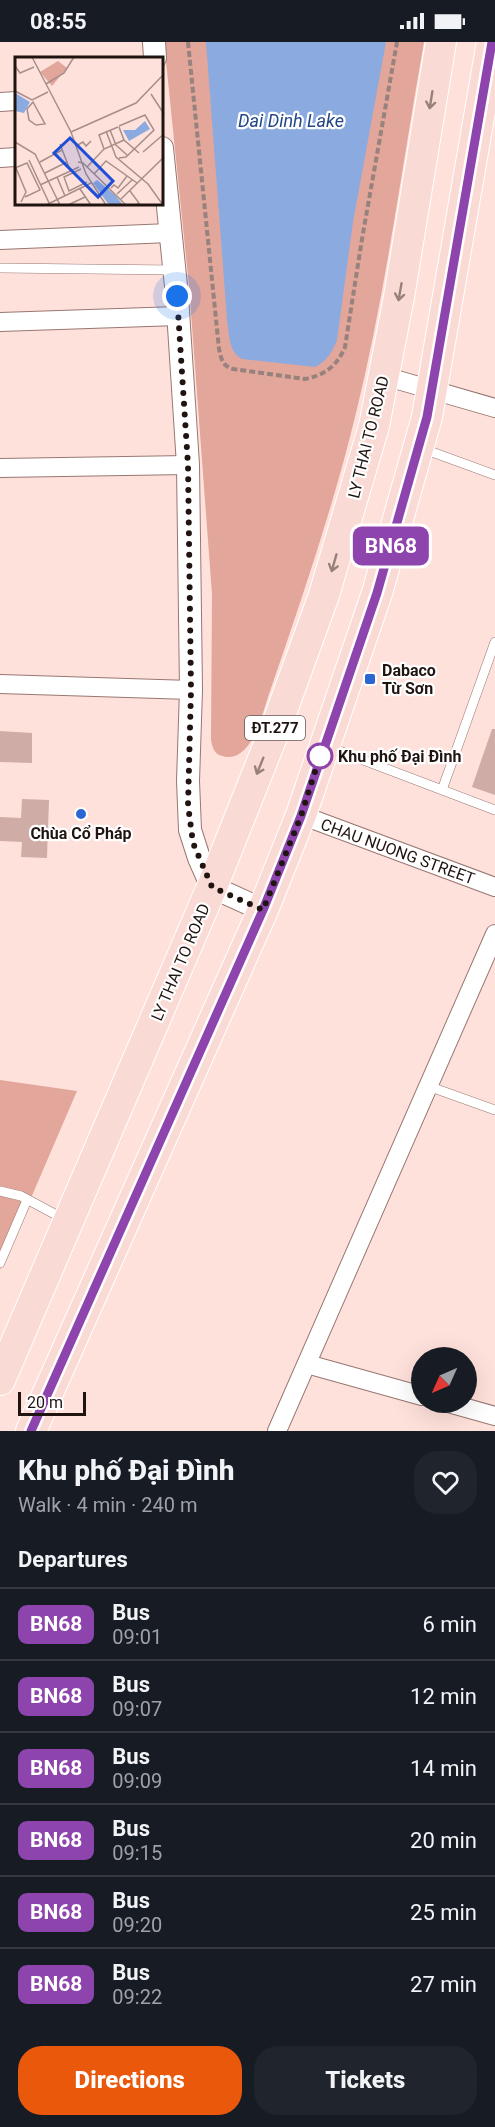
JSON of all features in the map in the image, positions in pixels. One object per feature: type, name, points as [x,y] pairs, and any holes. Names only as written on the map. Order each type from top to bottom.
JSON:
[{"type":"main road","name":"LY THAI TO ROAD","points":[[0,1380],[212,887],[279,719],[324,595],[374,426],[441,42]]},
{"type":"main road","name":"ĐT.277","points":[[31,1431],[263,910],[301,816],[377,593],[420,448],[433,388],[492,42]]},
{"type":"street","points":[[154,42],[155,57]]},
{"type":"street","points":[[0,102],[15,101]]},
{"type":"street","points":[[0,158],[15,157]]},
{"type":"street","points":[[164,171],[178,316],[188,465],[190,830],[212,887],[263,910]]},
{"type":"street","points":[[0,240],[170,233]]},
{"type":"street","points":[[0,322],[178,316]]},
{"type":"street","points":[[384,376],[433,388],[495,408]]},
{"type":"street","points":[[0,468],[188,465]]},
{"type":"street","points":[[0,684],[191,690]]},
{"type":"street","name":"CHAU NUONG STREET","points":[[301,816],[495,887]]},
{"type":"street","points":[[277,1431],[495,934]]},
{"type":"street","points":[[307,1364],[411,1393]]},
{"type":"street","points":[[477,1411],[495,1416]]},
{"type":"lane","points":[[0,268],[174,270]]},
{"type":"lane","points":[[420,448],[495,475]]},
{"type":"lane","points":[[442,790],[495,642]]},
{"type":"lane","points":[[324,745],[495,810]]},
{"type":"lane","points":[[429,1086],[495,1110]]},
{"type":"lane","points":[[0,1191],[27,1200],[69,1222]]},
{"type":"lane","points":[[0,1263],[27,1200]]},
{"type":"path","points":[[188,42],[218,338],[223,364],[233,369],[305,379],[328,371],[341,357],[345,347],[397,42]]},
{"type":"shaded area","points":[[164,42],[424,42],[376,321],[347,449],[316,554],[259,725],[248,746],[241,753],[232,757],[217,754],[211,739],[212,594],[189,286]]},
{"type":"shaded area","points":[[0,1080],[77,1091],[0,1270]]},
{"type":"water","name":"Dai Dinh Lake","points":[[206,42],[386,42],[353,222],[337,340],[329,356],[315,367],[242,359],[237,356],[232,347],[227,319]]},
{"type":"building","points":[[492,729],[495,729],[495,795],[472,787]]},
{"type":"building","points":[[0,731],[32,733],[32,763],[0,762]]},
{"type":"building","points":[[22,799],[49,800],[47,858],[21,857],[22,842],[0,841],[0,817],[21,818]]},
{"type":"bus line","name":"BN68","points":[[31,1431],[263,910],[301,816],[377,593],[427,417],[492,42]]},
{"type":"place","name":"Dabaco Từ Sơn","points":[[370,679]]},
{"type":"place","name":"Khu phố Đại Đình","points":[[320,756]]},
{"type":"place","name":"Chùa Cổ Pháp","points":[[81,814]]},
{"type":"route","points":[[177,296],[188,465],[191,690],[188,805],[193,843],[212,887],[263,910],[301,816],[320,756]]}]
